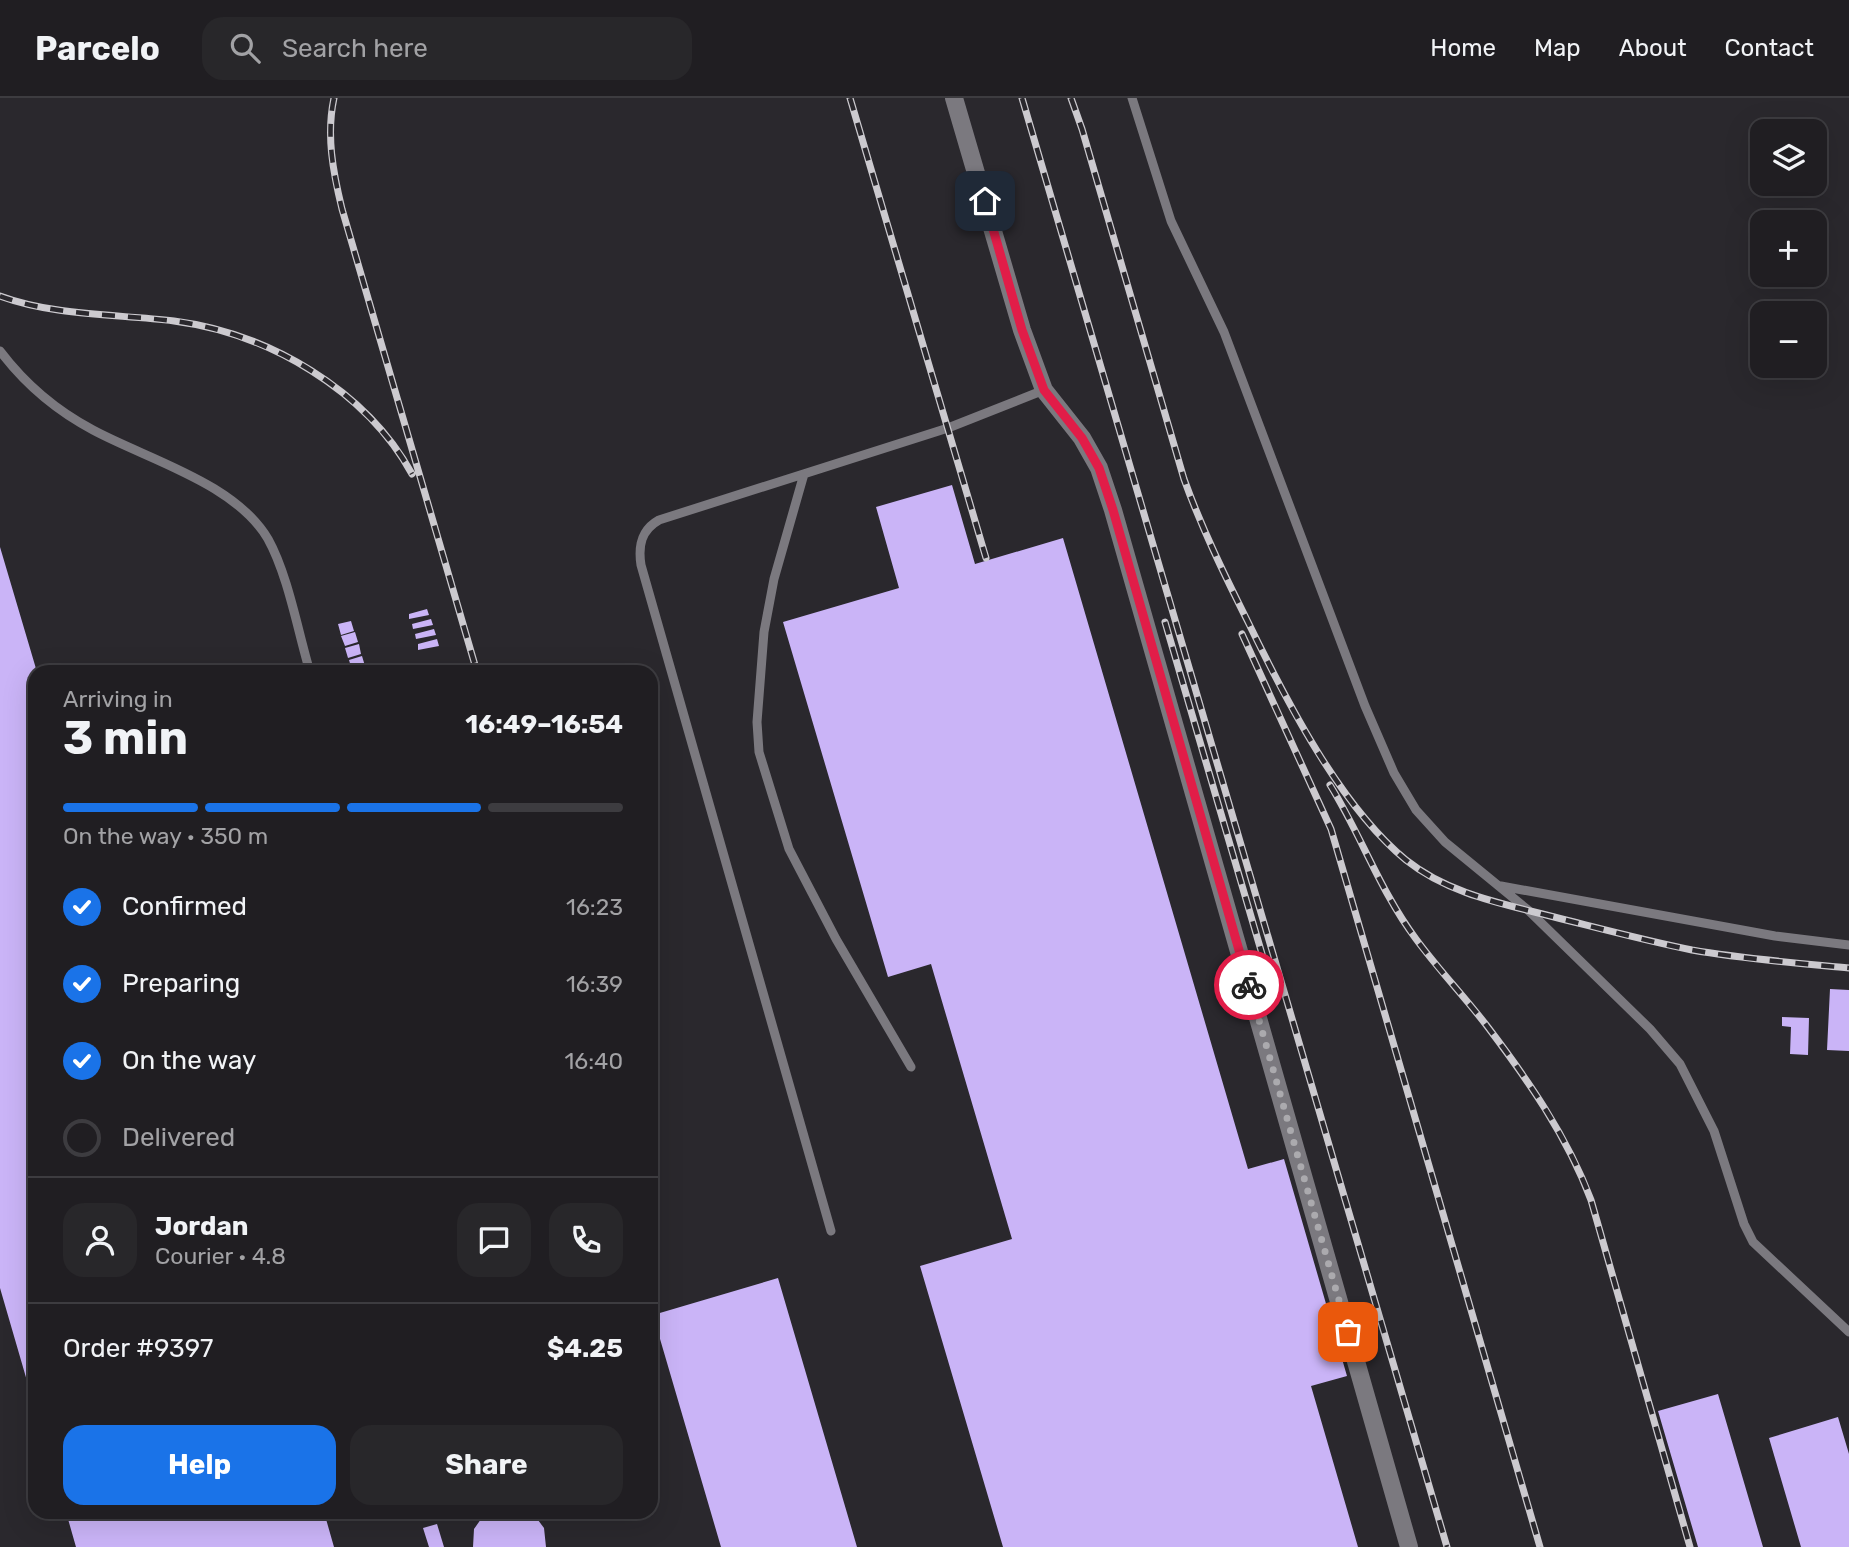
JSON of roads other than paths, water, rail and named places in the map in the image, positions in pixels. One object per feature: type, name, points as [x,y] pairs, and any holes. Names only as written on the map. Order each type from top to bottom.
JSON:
[{"type":"street","points":[[954,98],[1022,330],[1044,390],[1082,438],[1099,468],[1113,510],[1409,1547]]},
{"type":"lane","points":[[1132,98],[1171,221],[1224,332],[1365,706],[1394,774],[1416,810],[1445,842],[1528,910],[1650,1029],[1680,1064],[1714,1131],[1744,1224],[1753,1242],[1849,1332]]},
{"type":"lane","points":[[0,351],[18,374],[67,415],[205,484],[235,502],[253,519],[268,539],[280,567],[308,665]]},
{"type":"lane","points":[[831,1231],[639,553],[645,533],[650,525],[659,520],[948,428],[1044,390]]},
{"type":"lane","points":[[804,474],[774,579],[764,632],[757,722],[760,752],[789,849],[836,939],[911,1067]]},
{"type":"lane","points":[[1499,886],[1775,936],[1849,946]]},
{"type":"railway","points":[[334,98],[332,154],[342,209],[475,665]]},
{"type":"railway","points":[[850,98],[986,558]]},
{"type":"railway","points":[[1022,98],[1447,1547]]},
{"type":"railway","points":[[1071,98],[1184,479],[1198,516],[1231,588],[1298,718],[1337,782],[1382,837],[1423,872],[1459,890],[1498,903],[1692,950],[1849,968]]},
{"type":"railway","points":[[0,296],[64,311],[174,321],[244,338],[311,370],[341,392],[369,416],[412,474]]},
{"type":"railway","points":[[1165,622],[1267,971]]},
{"type":"railway","points":[[1242,634],[1331,829],[1540,1547]]},
{"type":"railway","points":[[1330,785],[1403,921],[1517,1067],[1558,1131],[1581,1176],[1591,1200],[1690,1547]]}]
